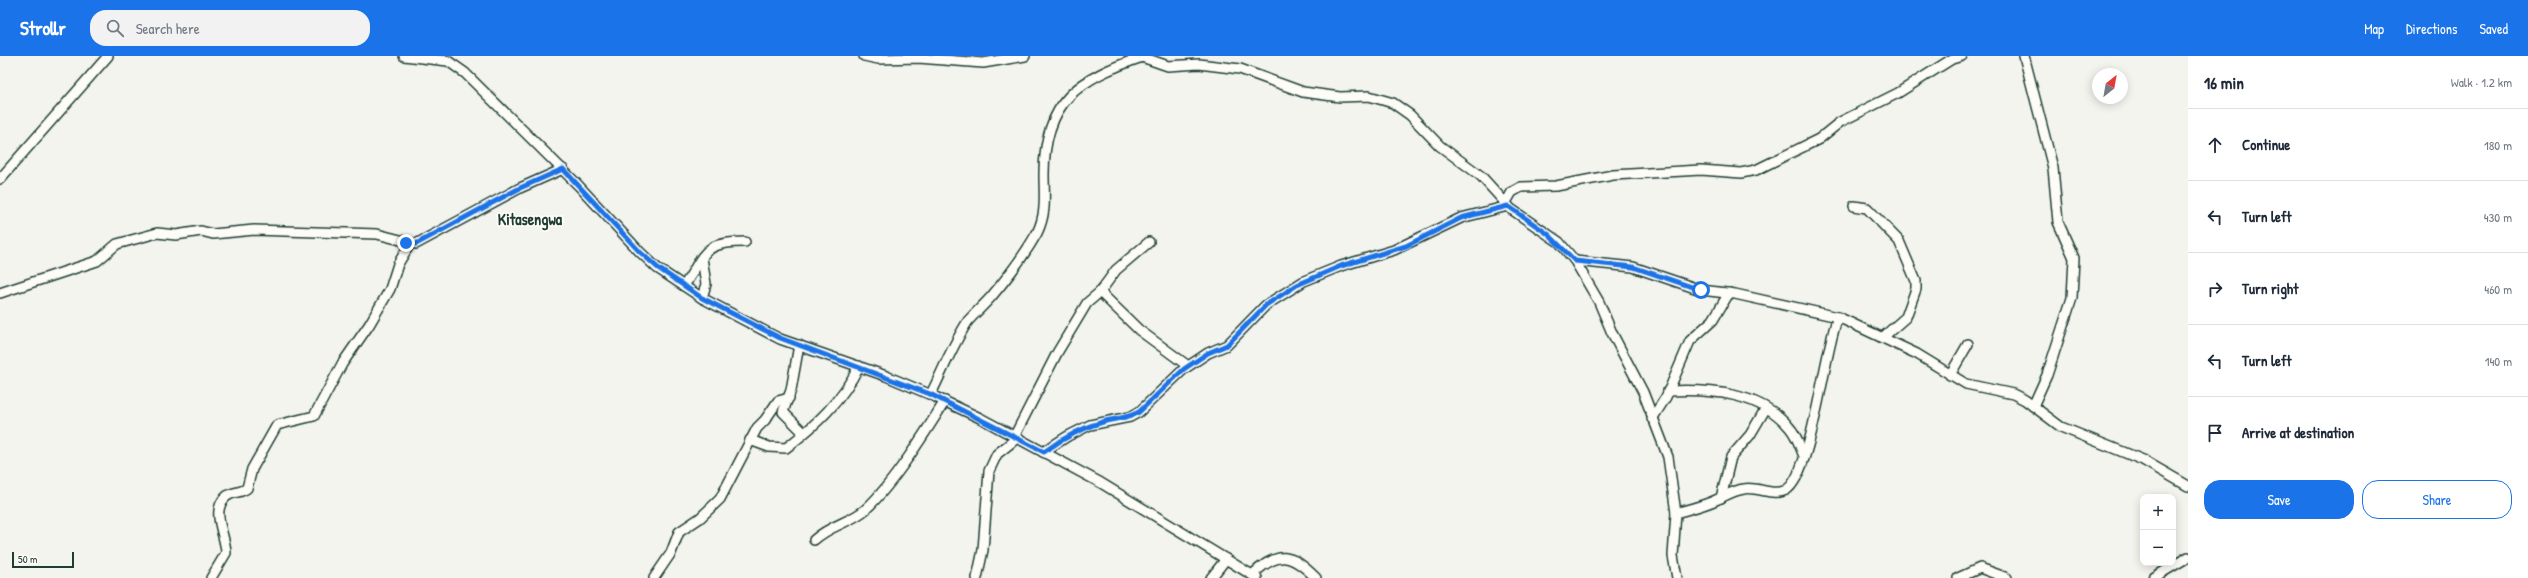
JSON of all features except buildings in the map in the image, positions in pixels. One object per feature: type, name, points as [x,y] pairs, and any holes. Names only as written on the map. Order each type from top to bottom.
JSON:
[{"type":"street","points":[[0,179],[108,56]]},
{"type":"street","points":[[404,56],[446,59],[475,82],[563,169],[640,252],[658,268],[702,298],[756,328],[931,394],[1101,483],[1254,577],[1266,561],[1284,558],[1298,563],[1316,578]]},
{"type":"street","points":[[864,56],[878,59],[918,58],[983,63],[1025,56]]},
{"type":"street","points":[[1044,452],[1068,436],[1090,426],[1134,416],[1188,366],[1208,353],[1227,345],[1266,305],[1312,276],[1394,250],[1461,218],[1506,205],[1512,192],[1521,188],[1556,186],[1613,175],[1638,176],[1680,171],[1741,173],[1756,170],[1805,147],[1840,122],[1898,93],[1952,59],[1962,56]]},
{"type":"street","points":[[2024,56],[2053,168],[2058,222],[2074,258],[2072,298],[2047,375],[2033,406]]},
{"type":"street","points":[[931,394],[970,320],[1013,271],[1041,222],[1046,210],[1044,172],[1052,125],[1064,101],[1078,86],[1088,80],[1141,57],[1168,66],[1199,64],[1240,70],[1304,92],[1340,97],[1369,96],[1393,103],[1410,115],[1440,146],[1481,176],[1506,205],[1548,234],[1575,261],[1599,302],[1612,333],[1643,392],[1652,419],[1668,457],[1676,512],[1673,556],[1677,578]]},
{"type":"street","points":[[0,293],[97,261],[117,244],[157,233],[176,235],[201,231],[213,234],[254,230],[377,234],[410,244],[416,244],[520,188],[563,169]]},
{"type":"street","points":[[1854,206],[1867,208],[1899,241],[1916,281],[1916,290],[1906,317],[1882,338]]},
{"type":"street","points":[[684,286],[706,250],[715,244],[745,242]]},
{"type":"street","points":[[978,578],[983,550],[989,471],[998,454],[1015,438],[1067,334],[1086,303],[1100,292],[1113,273],[1149,242]]},
{"type":"street","points":[[211,578],[226,553],[219,520],[223,501],[231,494],[247,488],[252,469],[277,425],[314,416],[342,364],[367,328],[390,289],[398,264],[410,244]]},
{"type":"street","points":[[702,258],[706,284],[702,298]]},
{"type":"street","points":[[1575,261],[1633,267],[1680,284],[1729,293],[1838,317],[1917,354],[1950,375],[1972,386],[2013,394],[2033,406],[2061,427],[2143,460],[2188,486]]},
{"type":"street","points":[[1100,292],[1139,330],[1188,366]]},
{"type":"street","points":[[1652,419],[1668,392],[1690,341],[1712,320],[1729,293]]},
{"type":"street","points":[[1676,512],[1694,508],[1744,489],[1753,488],[1769,492],[1786,490],[1796,476],[1804,456],[1814,420],[1830,339],[1838,317]]},
{"type":"street","points":[[1950,375],[1968,344]]},
{"type":"street","points":[[799,345],[789,398],[784,412],[804,433]]},
{"type":"street","points":[[750,440],[779,449],[786,448],[842,397],[858,366]]},
{"type":"street","points":[[1668,392],[1703,390],[1718,392],[1751,401],[1766,408],[1791,429],[1804,456]]},
{"type":"street","points":[[654,578],[671,553],[679,532],[700,518],[720,498],[737,469],[750,440],[778,401],[789,398]]},
{"type":"street","points":[[814,540],[834,525],[859,515],[874,501],[945,402]]},
{"type":"street","points":[[1721,498],[1732,457],[1750,435],[1766,408]]},
{"type":"street","points":[[2153,578],[2188,557]]},
{"type":"street","points":[[1211,578],[1226,559]]},
{"type":"street","points":[[1958,578],[1980,568],[2007,578]]},
{"type":"district","name":"Kitasengwa","points":[[530,219]]},
{"type":"route","points":[[406,243],[416,244],[428,236],[445,229],[520,188],[563,169],[640,252],[658,268],[702,298],[756,328],[886,376],[930,394],[980,418],[1044,452],[1054,444],[1078,430],[1117,418],[1134,416],[1184,369],[1208,353],[1227,345],[1238,336],[1266,305],[1312,276],[1406,246],[1429,232],[1461,218],[1508,206],[1559,242],[1575,261],[1633,267],[1646,270],[1680,284],[1701,290]]}]
